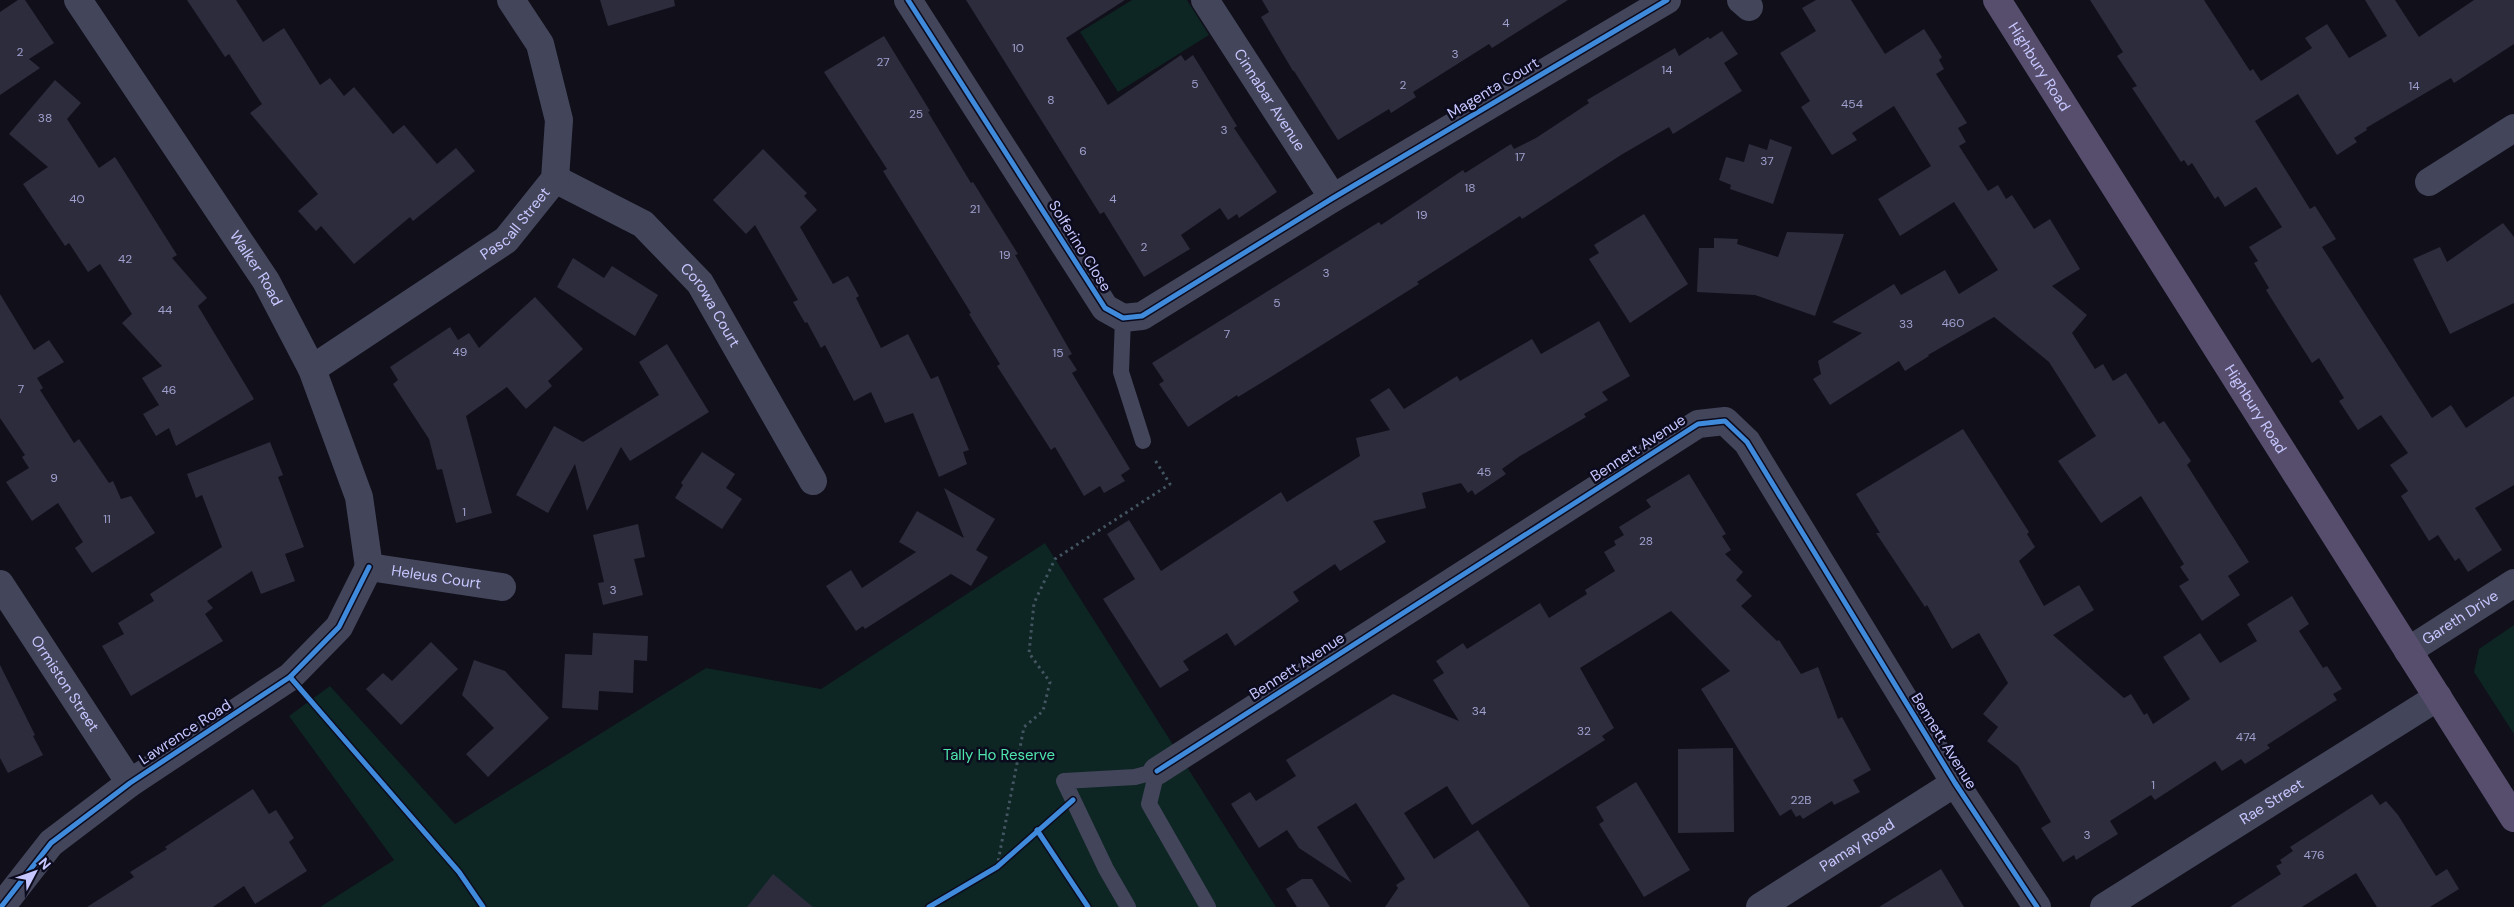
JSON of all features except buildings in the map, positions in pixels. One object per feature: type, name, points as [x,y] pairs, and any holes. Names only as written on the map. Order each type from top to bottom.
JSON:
[{"type":"main road","name":"Highbury Road","points":[[1997,0],[2514,818]]},
{"type":"street","name":"Walker Road","points":[[78,0],[266,281],[312,369],[359,497],[369,567]]},
{"type":"street","name":"Pascall Street","points":[[312,369],[506,240],[555,179],[560,120],[540,44],[510,0]]},
{"type":"street","name":"Solferino Close","points":[[908,0],[1105,308],[1123,318]]},
{"type":"street","name":"Cinnabar Avenue","points":[[1206,0],[1333,198]]},
{"type":"street","name":"Magenta Court","points":[[1333,198],[1667,0]]},
{"type":"street","points":[[2429,182],[2514,128]]},
{"type":"street","name":"Corowa Court","points":[[555,179],[643,224],[700,283],[813,481]]},
{"type":"street","points":[[1123,318],[1142,316],[1333,198]]},
{"type":"street","name":"Bennett Avenue","points":[[1157,771],[1698,424],[1726,420],[1746,442],[1955,783],[2037,907]]},
{"type":"street","name":"Heleus Court","points":[[369,567],[502,587]]},
{"type":"street","name":"Lawrence Road","points":[[1,907],[51,843],[130,783],[290,677],[339,627],[369,567]]},
{"type":"street","name":"Gareth Drive","points":[[2408,651],[2514,583]]},
{"type":"street","name":"Ormiston Street","points":[[0,584],[130,783]]},
{"type":"street","name":"Rae Street","points":[[2104,907],[2438,697]]},
{"type":"street","name":"Pamay Road","points":[[1760,907],[1955,783]]},
{"type":"lane","points":[[1123,318],[1121,372],[1143,441]]},
{"type":"lane","points":[[1128,907],[1106,869],[1064,781],[1135,777],[1157,771],[1149,804],[1208,907]]},
{"type":"path","points":[[997,867],[1024,727],[1043,710],[1050,682],[1029,653],[1034,604],[1056,559],[1170,484]]},
{"type":"path","points":[[989,871],[1003,861]]},
{"type":"green space","points":[[1132,0],[1187,0],[1209,35],[1118,92],[1080,32]]},
{"type":"green space","name":"Tally Ho Reserve","points":[[1045,543],[1276,907],[320,907],[394,860],[289,716],[330,686],[455,824],[706,668],[821,689]]},
{"type":"green space","points":[[2514,625],[2514,734],[2474,672],[2479,649]]},
{"type":"cycle path","points":[[908,0],[1105,308],[1123,318],[1142,316],[1333,198],[1667,0]]},
{"type":"cycle path","points":[[1157,771],[1698,424],[1725,421],[1747,442],[1955,783],[2037,907]]},
{"type":"cycle path","points":[[1,907],[51,843],[130,783],[290,677],[339,627],[369,567]]},
{"type":"cycle path","points":[[290,677],[459,872],[483,907]]},
{"type":"cycle path","points":[[929,907],[997,867],[1073,800]]},
{"type":"cycle path","points":[[1037,830],[1088,907]]}]
